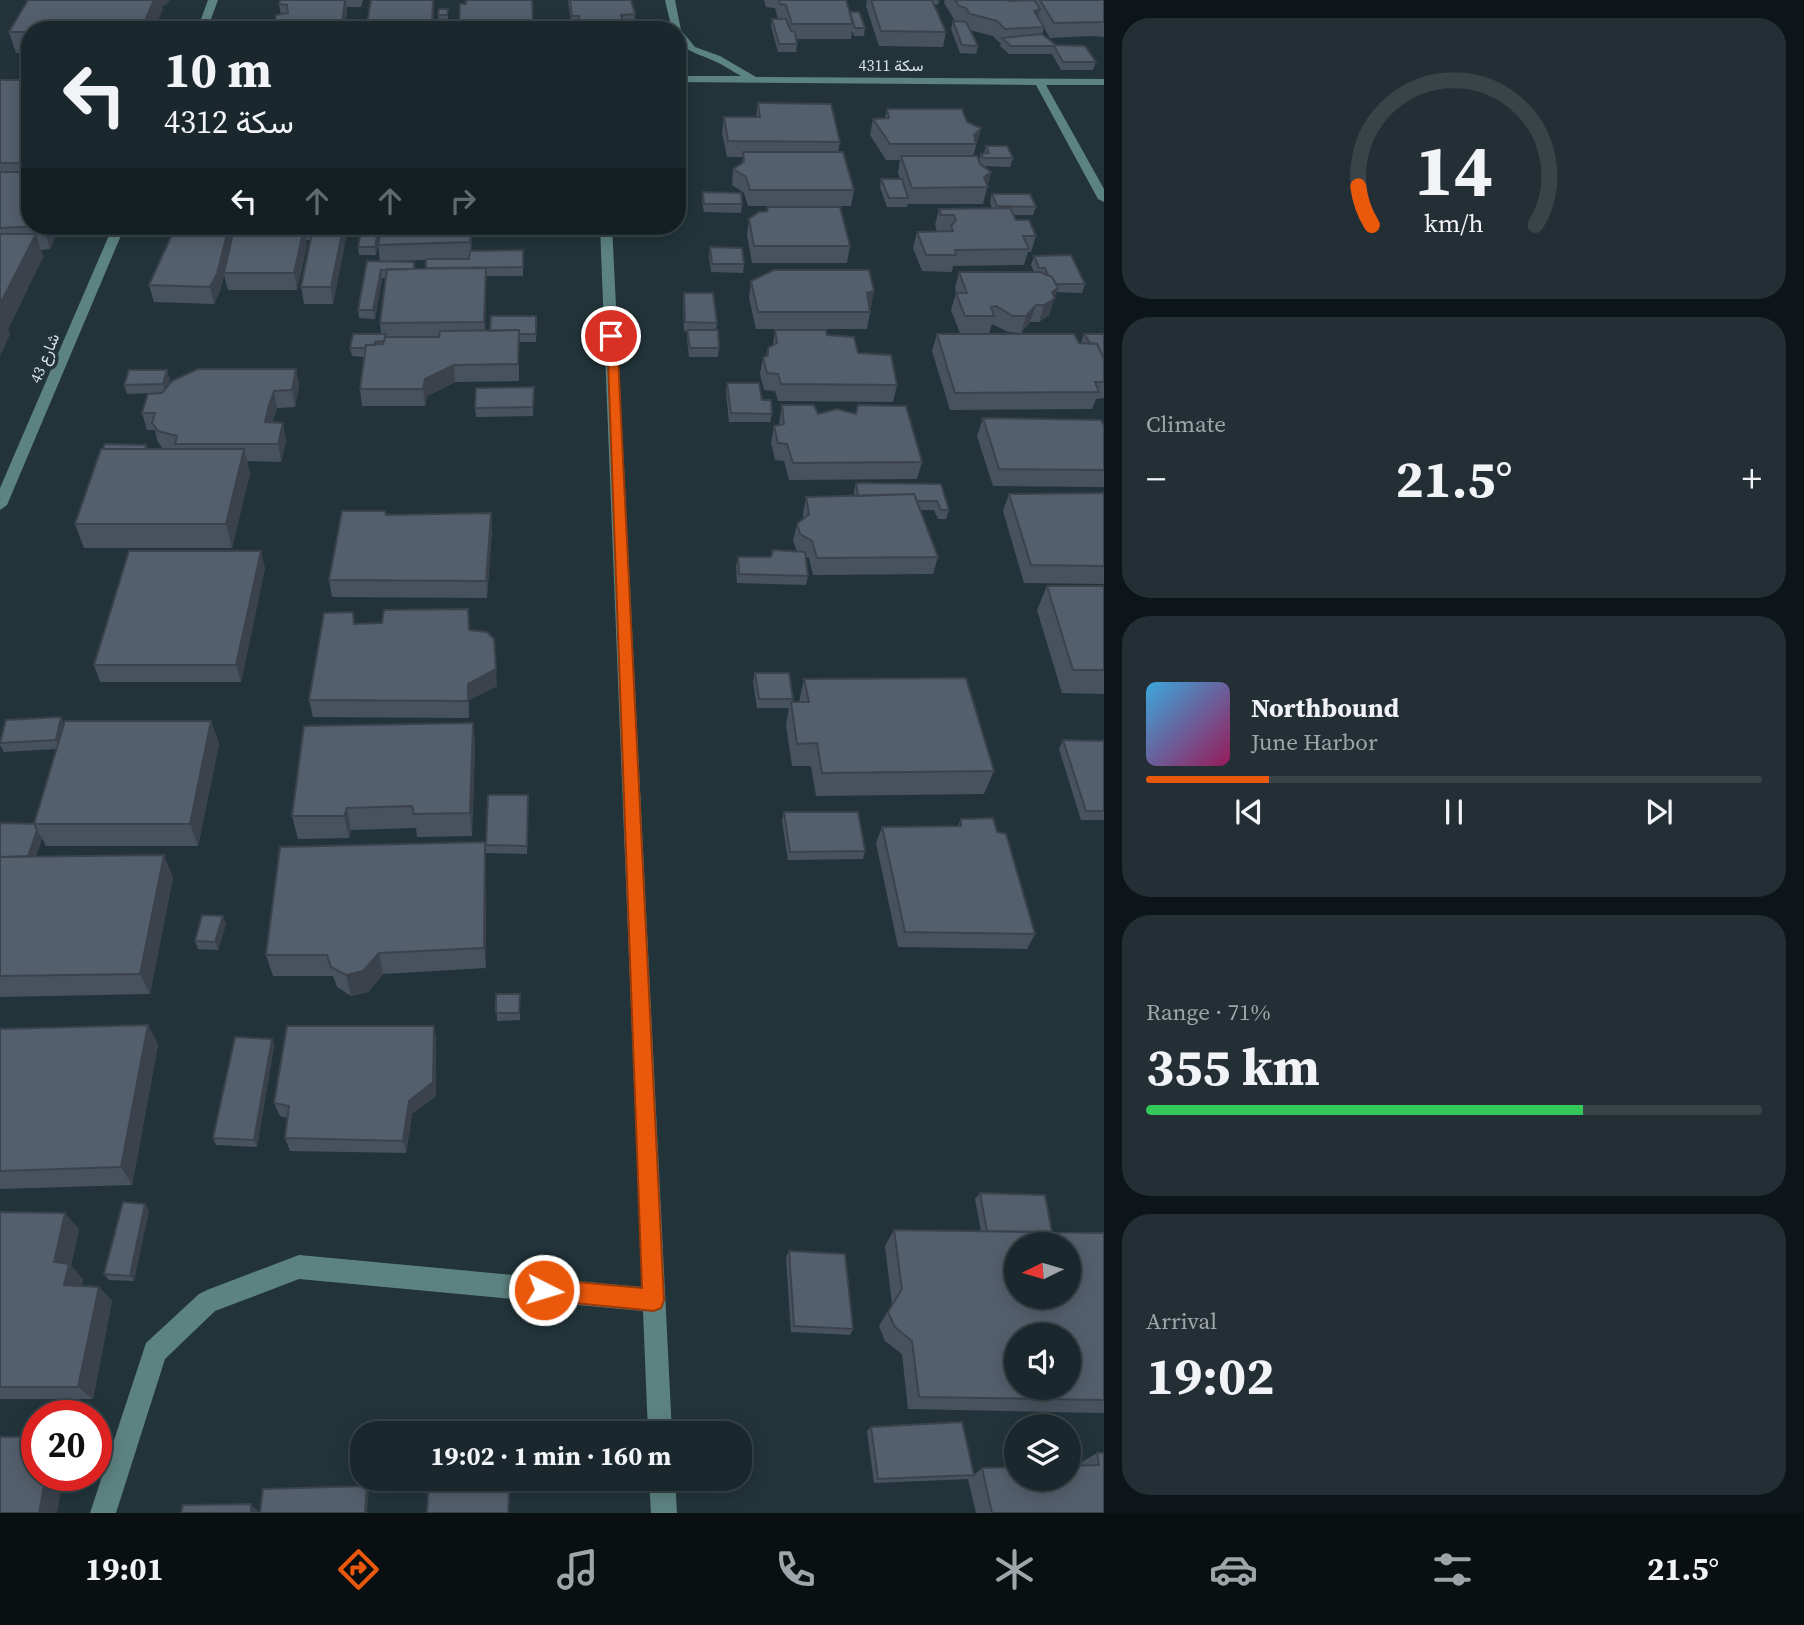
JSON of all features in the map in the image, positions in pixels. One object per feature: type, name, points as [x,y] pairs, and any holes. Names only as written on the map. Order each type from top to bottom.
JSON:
[{"type":"street","points":[[205,21],[213,0]]},
{"type":"street","points":[[670,0],[675,21]]},
{"type":"street","points":[[686,42],[692,49],[717,58],[754,80]]},
{"type":"street","name":"سكة 4311","points":[[686,79],[1104,82]]},
{"type":"street","points":[[1040,82],[1104,199]]},
{"type":"street","name":"شارع 43","points":[[0,505],[115,235]]},
{"type":"street","points":[[606,235],[659,1421]]},
{"type":"street","points":[[103,1513],[155,1352],[207,1302],[299,1267],[654,1300]]},
{"type":"street","points":[[663,1491],[664,1513]]},
{"type":"building","points":[[28,0],[154,0],[145,21],[21,21],[21,32],[9,32]]},
{"type":"building","points":[[280,0],[345,0],[342,21],[275,21],[276,15],[288,13],[287,5],[279,4]]},
{"type":"building","points":[[371,0],[433,0],[432,21],[367,21]]},
{"type":"building","points":[[466,0],[532,0],[533,21],[459,21],[460,4],[466,4]]},
{"type":"building","points":[[570,0],[631,0],[635,14],[621,15],[623,21],[580,21],[579,16],[572,16]]},
{"type":"building","points":[[779,0],[846,0],[853,24],[792,24],[786,5],[780,4]]},
{"type":"building","points":[[871,0],[932,0],[946,32],[881,31]]},
{"type":"building","points":[[955,0],[1034,0],[1040,9],[1034,11],[1044,27],[1005,29],[997,21],[970,14]]},
{"type":"building","points":[[1040,0],[1104,0],[1104,22],[1054,23]]},
{"type":"building","points":[[439,9],[448,9],[447,15],[438,15]]},
{"type":"building","points":[[850,12],[859,12],[865,28],[855,28]]},
{"type":"building","points":[[772,19],[786,19],[791,31],[795,32],[797,44],[779,44]]},
{"type":"building","points":[[953,21],[966,22],[978,46],[962,45]]},
{"type":"building","points":[[1042,34],[1056,45],[1085,46],[1096,62],[1063,62],[1054,46],[1011,46],[1002,38]]},
{"type":"building","points":[[0,80],[21,80],[21,163],[0,163]]},
{"type":"building","points":[[758,103],[831,104],[840,142],[728,141],[724,117],[760,117]]},
{"type":"building","points":[[887,109],[962,109],[967,122],[981,128],[974,135],[976,144],[890,144],[873,119],[889,118]]},
{"type":"building","points":[[986,146],[1007,146],[1013,158],[983,158],[981,154],[989,153]]},
{"type":"building","points":[[743,152],[843,152],[854,190],[750,190],[746,177],[733,169],[744,162]]},
{"type":"building","points":[[901,156],[977,156],[980,164],[991,172],[984,177],[988,187],[912,188]]},
{"type":"building","points":[[0,172],[21,172],[21,227],[0,228]]},
{"type":"building","points":[[881,179],[902,179],[908,198],[889,198]]},
{"type":"building","points":[[703,192],[741,193],[742,204],[704,204]]},
{"type":"building","points":[[992,194],[1030,194],[1036,207],[997,206]]},
{"type":"building","points":[[768,207],[840,207],[850,246],[754,246],[749,219],[759,212],[767,211]]},
{"type":"building","points":[[1010,208],[1016,220],[1029,220],[1036,236],[1023,236],[1029,249],[955,250],[956,255],[926,255],[917,232],[953,231],[951,226],[956,220],[954,215],[941,215],[939,209]]},
{"type":"building","points":[[0,234],[35,235],[0,304]]},
{"type":"building","points":[[172,235],[227,235],[217,274],[210,287],[149,285]]},
{"type":"building","points":[[233,235],[302,235],[294,273],[224,273]]},
{"type":"building","points":[[312,235],[342,235],[331,287],[301,287]]},
{"type":"building","points":[[360,235],[377,235],[375,247],[358,247]]},
{"type":"building","points":[[380,235],[470,235],[470,242],[378,245]]},
{"type":"building","points":[[710,247],[742,248],[744,264],[712,264]]},
{"type":"building","points":[[523,250],[523,267],[426,268],[426,259],[469,259],[470,251]]},
{"type":"building","points":[[1071,255],[1085,284],[1056,284],[1045,268],[1039,268],[1034,256]]},
{"type":"building","points":[[367,261],[414,262],[414,269],[381,270],[373,310],[358,310]]},
{"type":"building","points":[[486,268],[484,322],[380,323],[387,269]]},
{"type":"building","points":[[774,270],[869,270],[874,291],[867,293],[870,312],[758,312],[751,281]]},
{"type":"building","points":[[959,272],[1040,272],[1052,277],[1058,288],[1052,292],[1055,298],[1044,305],[1036,305],[1026,316],[1013,316],[996,306],[991,307],[994,316],[965,316],[956,293],[967,293]]},
{"type":"building","points":[[684,293],[713,293],[717,323],[685,322]]},
{"type":"building","points":[[491,316],[536,316],[536,334],[519,334],[519,330],[490,331]]},
{"type":"building","points":[[519,330],[518,364],[454,365],[425,379],[423,389],[360,389],[366,345],[383,344],[385,337],[439,337],[440,331]]},
{"type":"building","points":[[687,330],[718,330],[719,348],[690,348]]},
{"type":"building","points":[[775,330],[826,330],[827,335],[854,337],[858,353],[891,355],[897,385],[781,384],[778,374],[767,373],[763,357],[768,356],[768,348],[777,343]]},
{"type":"building","points":[[353,334],[386,334],[384,341],[375,342],[375,345],[350,348]]},
{"type":"building","points":[[937,334],[1074,334],[1079,343],[1097,344],[1104,359],[1104,382],[1095,382],[1099,392],[955,393]]},
{"type":"building","points":[[1084,334],[1104,334],[1104,359],[1097,344],[1090,343]]},
{"type":"building","points":[[198,369],[296,369],[292,390],[274,391],[269,405],[265,422],[283,423],[278,444],[175,444],[177,436],[158,431],[152,423],[155,413],[142,413],[148,394],[162,393],[172,381]]},
{"type":"building","points":[[129,370],[167,370],[163,384],[124,385]]},
{"type":"building","points":[[727,383],[759,383],[762,400],[771,400],[772,414],[731,413]]},
{"type":"building","points":[[534,387],[533,407],[475,408],[476,388]]},
{"type":"building","points":[[782,405],[814,405],[818,414],[837,409],[856,414],[858,405],[906,406],[922,462],[793,463],[787,444],[778,443],[774,426],[784,424]]},
{"type":"building","points":[[983,418],[1101,420],[1104,426],[1104,470],[999,469]]},
{"type":"building","points":[[105,444],[146,445],[145,449],[103,449]]},
{"type":"building","points":[[101,449],[244,449],[226,524],[75,524]]},
{"type":"building","points":[[856,483],[941,484],[949,510],[941,510],[937,501],[917,501],[914,494],[858,496]]},
{"type":"building","points":[[1104,493],[1104,566],[1031,565],[1009,494]]},
{"type":"building","points":[[914,494],[938,557],[817,558],[812,541],[800,534],[797,524],[809,514],[806,497]]},
{"type":"building","points":[[342,511],[385,511],[386,515],[491,513],[486,581],[329,580]]},
{"type":"building","points":[[773,550],[805,552],[808,576],[739,574],[738,557],[771,557]]},
{"type":"building","points":[[129,551],[261,551],[236,665],[94,665]]},
{"type":"building","points":[[1047,586],[1104,586],[1104,670],[1073,670]]},
{"type":"building","points":[[468,609],[469,630],[487,632],[494,639],[496,669],[468,684],[468,701],[309,700],[324,613],[353,612],[354,624],[382,623],[384,610]]},
{"type":"building","points":[[755,673],[789,673],[793,699],[759,699]]},
{"type":"building","points":[[966,678],[994,771],[822,773],[817,743],[797,744],[791,702],[809,702],[804,679]]},
{"type":"building","points":[[61,717],[56,740],[0,743],[6,720]]},
{"type":"building","points":[[65,721],[211,721],[190,824],[34,824]]},
{"type":"building","points":[[473,723],[470,813],[414,814],[412,806],[347,808],[344,816],[292,816],[304,726]]},
{"type":"building","points":[[1063,740],[1104,741],[1104,811],[1086,811]]},
{"type":"building","points":[[488,795],[528,795],[527,846],[486,845]]},
{"type":"building","points":[[784,812],[858,812],[865,851],[790,852]]},
{"type":"building","points":[[993,818],[997,832],[1006,834],[1035,934],[905,932],[882,827],[961,826],[961,819]]},
{"type":"building","points":[[0,823],[39,824],[34,824],[37,830],[28,856],[0,857]]},
{"type":"building","points":[[485,842],[484,948],[379,953],[363,971],[346,975],[331,967],[327,955],[266,955],[280,847]]},
{"type":"building","points":[[164,855],[140,974],[0,976],[0,857]]},
{"type":"building","points":[[202,915],[223,916],[215,942],[195,941]]},
{"type":"building","points":[[496,994],[520,994],[519,1013],[496,1013]]},
{"type":"building","points":[[148,1025],[121,1167],[0,1171],[0,1029]]},
{"type":"building","points":[[287,1026],[434,1026],[433,1082],[409,1101],[403,1141],[285,1138],[289,1106],[274,1103]]},
{"type":"building","points":[[235,1037],[272,1039],[254,1140],[213,1138]]},
{"type":"building","points":[[980,1193],[1045,1195],[1052,1232],[987,1231]]},
{"type":"building","points":[[123,1202],[145,1204],[130,1276],[104,1274]]},
{"type":"building","points":[[0,1212],[65,1213],[54,1262],[69,1264],[64,1285],[99,1287],[78,1387],[0,1387]]},
{"type":"building","points":[[894,1230],[1034,1232],[1004,1232],[1004,1309],[1082,1309],[1082,1233],[1104,1233],[1104,1400],[1081,1400],[1081,1323],[1004,1323],[1004,1398],[919,1397],[912,1341],[895,1327],[888,1312],[902,1289]]},
{"type":"building","points":[[789,1251],[845,1254],[853,1329],[794,1326]]},
{"type":"building","points":[[962,1422],[974,1475],[878,1479],[871,1427]]},
{"type":"building","points":[[0,1437],[21,1437],[21,1491],[43,1491],[39,1513],[0,1513]]},
{"type":"building","points":[[1097,1453],[1104,1453],[1104,1513],[992,1513],[982,1468],[1004,1467],[1004,1491],[1081,1491],[1081,1466],[1099,1465]]},
{"type":"building","points":[[350,1486],[350,1491],[367,1491],[365,1513],[260,1513],[263,1489]]},
{"type":"building","points":[[428,1491],[509,1491],[508,1513],[427,1513]]},
{"type":"building","points":[[251,1504],[251,1513],[181,1513],[183,1505]]},
{"type":"route","points":[[544,1290],[654,1300],[611,336]]}]
